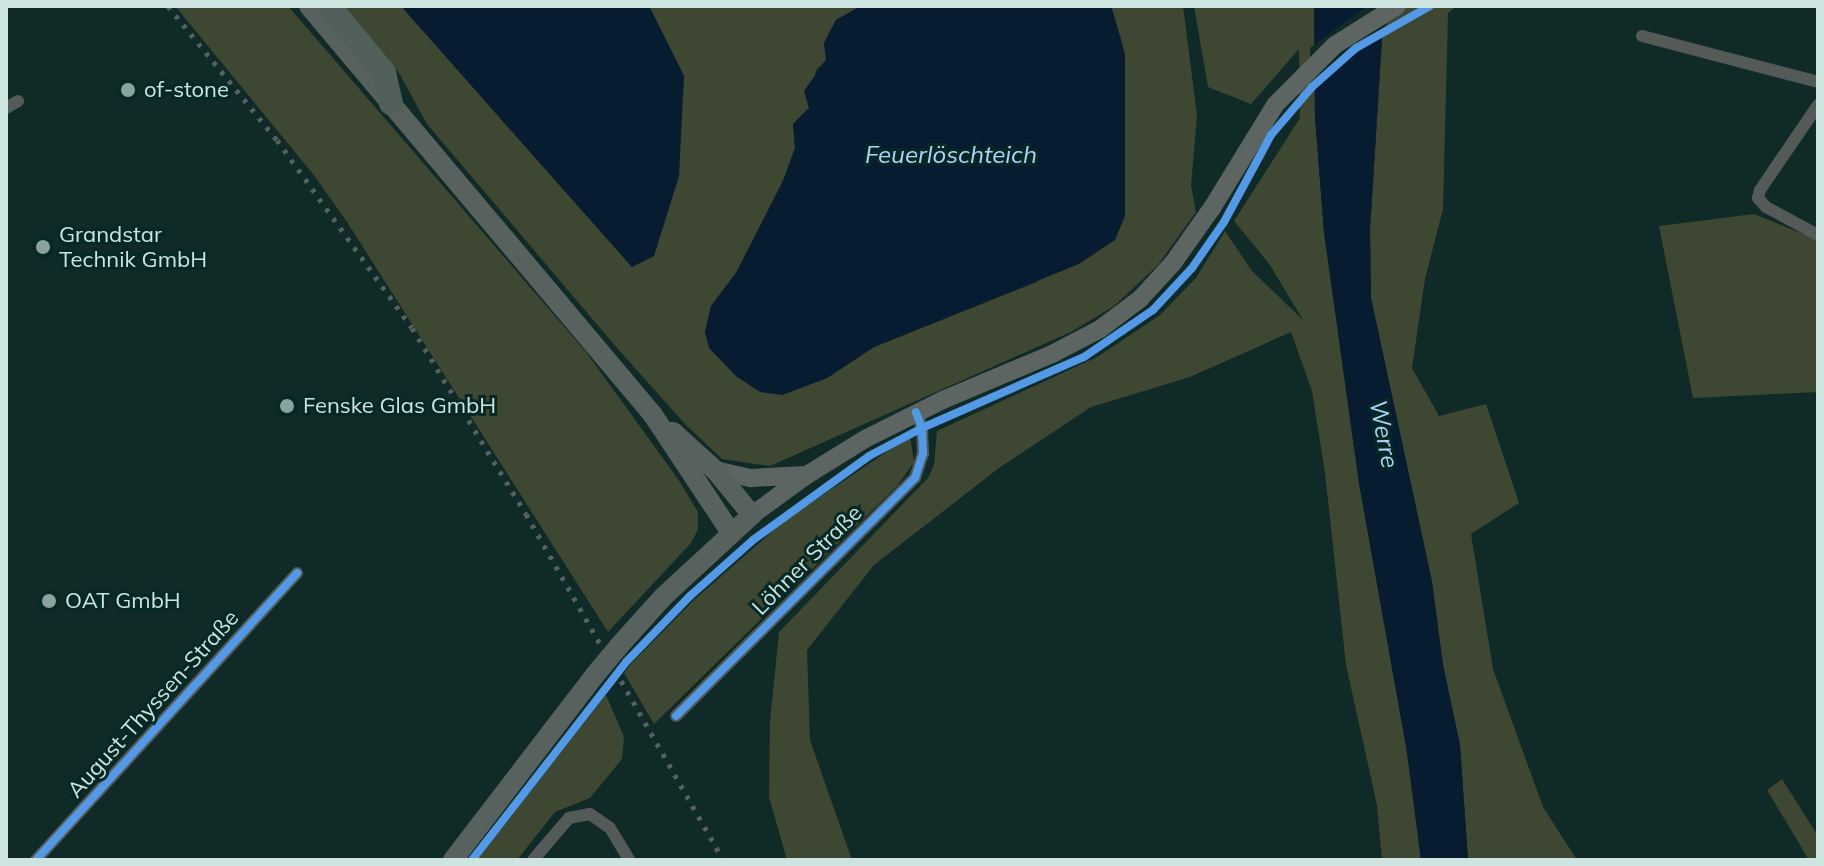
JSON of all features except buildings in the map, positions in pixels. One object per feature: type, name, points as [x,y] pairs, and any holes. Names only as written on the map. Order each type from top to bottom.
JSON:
[{"type":"highway","points":[[329,6],[384,73],[391,103]]},
{"type":"main road","points":[[309,6],[653,415],[731,533]]},
{"type":"main road","points":[[453,860],[618,647],[663,597],[731,533],[807,475],[916,412],[1054,353],[1100,329],[1140,299],[1173,263],[1212,208],[1275,105],[1306,71],[1358,28],[1397,6]]},
{"type":"main road","points":[[653,415],[715,470],[752,515]]},
{"type":"main road","points":[[715,470],[751,478],[807,475]]},
{"type":"street","points":[[1642,36],[1818,82]]},
{"type":"street","points":[[6,108],[18,101]]},
{"type":"street","points":[[1818,105],[1760,190],[1758,198],[1766,207],[1818,235]]},
{"type":"street","name":"Löhner Straße","points":[[676,716],[915,478],[923,454],[922,428],[916,412]]},
{"type":"street","name":"August-Thyssen-Straße","points":[[36,860],[297,573]]},
{"type":"street","points":[[533,860],[569,818],[590,814],[610,828],[629,860]]},
{"type":"green space","points":[[175,6],[288,6],[586,352],[678,479],[698,512],[698,529],[691,543],[608,632],[347,222],[313,174]]},
{"type":"green space","points":[[340,6],[401,6],[632,267],[684,76],[649,6],[861,6],[836,20],[824,43],[826,60],[816,70],[809,108],[793,124],[795,148],[783,181],[736,273],[711,306],[705,332],[782,395],[827,378],[874,347],[1037,282],[1125,216],[1121,39],[1111,6],[1183,6],[1197,115],[1191,186],[1196,212],[1158,265],[1114,306],[1071,332],[770,466],[722,459],[686,425],[617,348],[427,124],[399,73]]},
{"type":"green space","points":[[1194,6],[1314,6],[1315,117],[1324,232],[1359,483],[1407,752],[1421,860],[1382,860],[1377,805],[1346,665],[1325,473],[1312,391],[1291,332],[1190,377],[1091,407],[999,468],[874,565],[807,650],[810,740],[852,860],[787,860],[769,797],[770,721],[779,632],[928,478],[934,465],[937,431],[1097,357],[1160,315],[1196,278],[1225,231],[1252,271],[1303,320],[1270,265],[1234,221],[1300,118],[1299,49],[1251,104],[1208,87]]},
{"type":"green space","points":[[1384,6],[1457,6],[1448,13],[1443,209],[1425,279],[1412,368],[1439,416],[1486,404],[1519,503],[1471,534],[1493,669],[1543,807],[1577,860],[1468,860],[1460,745],[1443,665],[1432,582],[1371,298],[1370,230]]},
{"type":"green space","points":[[1754,214],[1818,240],[1818,392],[1693,398],[1659,226]]},
{"type":"green space","points":[[910,436],[914,462],[898,485],[654,724],[624,673],[630,665],[694,600],[783,522]]},
{"type":"green space","points":[[606,695],[624,737],[622,759],[590,798],[555,812],[517,860],[477,860]]},
{"type":"green space","points":[[1782,779],[1818,836],[1818,860],[1809,860],[1767,790]]},
{"type":"water","points":[[401,6],[649,6],[684,76],[679,176],[654,256],[632,267]]},
{"type":"water","name":"Feuerlöschteich","points":[[861,6],[1111,6],[1125,54],[1125,216],[1115,240],[1079,264],[874,347],[827,378],[782,395],[760,392],[737,377],[709,348],[705,332],[711,306],[736,273],[783,181],[795,148],[793,124],[809,108],[804,91],[826,60],[824,43],[836,20]]},
{"type":"water","name":"Werre","points":[[1314,6],[1384,6],[1370,229],[1371,298],[1432,582],[1443,665],[1460,745],[1468,860],[1421,860],[1407,752],[1359,483],[1324,232],[1315,117]]},
{"type":"pier","points":[[1367,6],[1388,6],[1386,33],[1346,61],[1311,93],[1310,48]]},
{"type":"railway","points":[[168,6],[277,140],[412,328],[526,514],[723,860]]},
{"type":"cycle path","points":[[472,860],[627,661],[690,596],[753,540],[869,456],[922,428],[1084,357],[1153,310],[1192,268],[1224,222],[1271,135],[1312,87],[1356,48],[1430,6]]},
{"type":"cycle path","points":[[676,716],[915,478],[923,454],[922,428],[916,412]]},
{"type":"cycle path","points":[[36,860],[297,573]]},
{"type":"place","name":"of-stone","points":[[128,90]]},
{"type":"place","name":"Grandstar Technik GmbH","points":[[43,247]]},
{"type":"place","name":"Fenske Glas GmbH","points":[[287,406]]},
{"type":"place","name":"OAT GmbH","points":[[49,601]]}]
